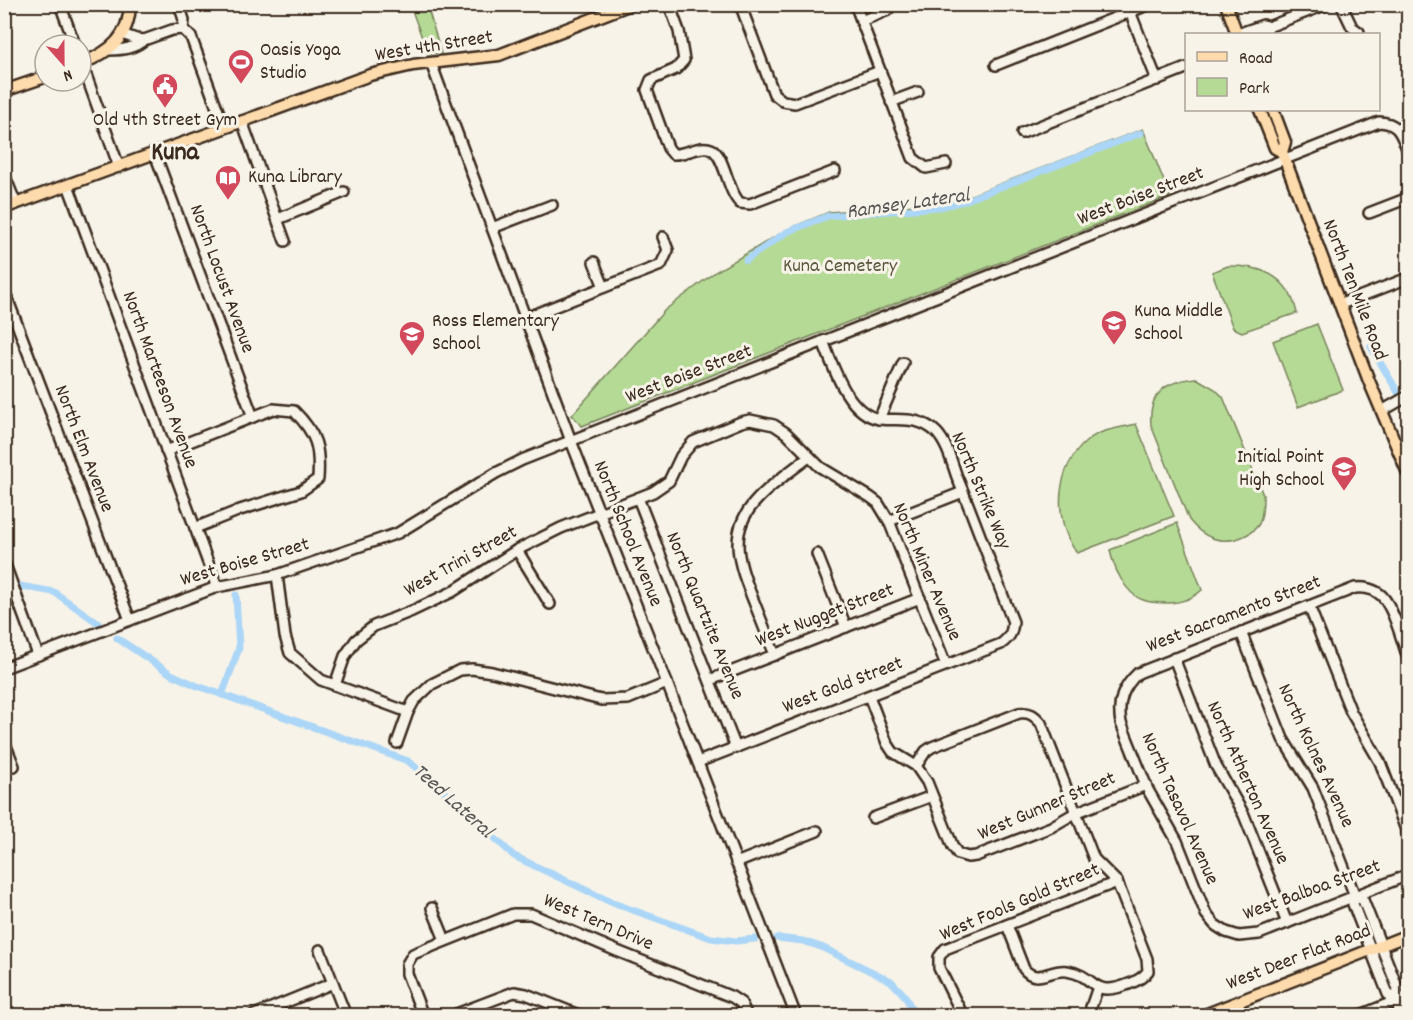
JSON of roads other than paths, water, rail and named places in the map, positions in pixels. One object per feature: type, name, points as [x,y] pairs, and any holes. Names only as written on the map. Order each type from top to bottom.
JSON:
[{"type":"main road","points":[[93,58],[110,50],[122,34],[127,23],[130,4]]},
{"type":"main road","name":"West 4th Street","points":[[4,208],[370,75],[391,69],[481,59],[507,53],[631,4]]},
{"type":"main road","points":[[1226,4],[1237,33]]},
{"type":"main road","points":[[4,91],[33,81]]},
{"type":"main road","name":"North Ten Mile Road","points":[[1260,111],[1275,148],[1283,155],[1408,473]]},
{"type":"main road","name":"North Ten Mile Road","points":[[1273,111],[1285,142],[1283,155]]},
{"type":"main road","name":"West Deer Flat Road","points":[[1202,1016],[1408,935]]},
{"type":"street","points":[[60,4],[71,33]]},
{"type":"street","points":[[179,4],[184,20],[183,29]]},
{"type":"street","points":[[669,4],[679,31],[684,55],[681,65],[651,80],[648,85],[648,94],[668,148],[673,154],[682,155],[702,147],[711,148],[718,155],[734,197],[740,203],[750,204],[835,171]]},
{"type":"street","points":[[740,4],[774,94],[783,101],[795,103],[880,71]]},
{"type":"street","points":[[855,4],[912,158],[926,168],[946,164]]},
{"type":"street","points":[[996,65],[1129,8],[1150,4]]},
{"type":"street","points":[[1298,4],[1302,14]]},
{"type":"street","points":[[1259,33],[1268,27],[1328,4]]},
{"type":"street","points":[[1341,4],[1352,27],[1359,32]]},
{"type":"street","points":[[1129,8],[1157,80]]},
{"type":"street","points":[[861,21],[888,10]]},
{"type":"street","points":[[1240,33],[1263,25],[1268,27]]},
{"type":"street","points":[[110,50],[123,50],[172,30],[183,29]]},
{"type":"street","points":[[183,29],[191,37],[224,128]]},
{"type":"street","points":[[122,34],[129,38],[144,40]]},
{"type":"street","name":"North School Avenue","points":[[431,63],[571,441],[796,1016]]},
{"type":"street","points":[[1022,133],[1185,68]]},
{"type":"street","points":[[891,102],[918,92]]},
{"type":"street","points":[[92,93],[119,167]]},
{"type":"street","points":[[242,121],[285,241]]},
{"type":"street","name":"West Boise Street","points":[[4,668],[217,587],[277,575],[398,533],[496,473],[1283,155],[1380,122],[1391,123],[1397,128],[1408,151]]},
{"type":"street","name":"North Locust Avenue","points":[[155,154],[253,417]]},
{"type":"street","points":[[4,174],[16,204]]},
{"type":"street","name":"North Marteeson Avenue","points":[[69,185],[217,587]]},
{"type":"street","points":[[278,219],[344,192]]},
{"type":"street","points":[[1369,213],[1408,198]]},
{"type":"street","points":[[492,228],[552,205]]},
{"type":"street","points":[[525,318],[661,265],[668,250],[663,237]]},
{"type":"street","points":[[594,262],[604,287]]},
{"type":"street","points":[[1341,303],[1408,278]]},
{"type":"street","name":"North Elm Avenue","points":[[4,290],[130,620]]},
{"type":"street","points":[[823,341],[845,391],[856,405],[872,417],[879,419],[903,363]]},
{"type":"street","points":[[1382,411],[1408,396]]},
{"type":"street","points":[[166,451],[273,409],[294,411],[308,425],[319,455],[318,479],[301,491],[240,510],[195,528]]},
{"type":"street","name":"North Strike Way","points":[[879,419],[910,419],[925,424],[937,433],[945,446],[1013,622],[1009,638],[1002,644]]},
{"type":"street","name":"North Miner Avenue","points":[[750,420],[774,425],[786,433],[809,458],[878,503],[889,521],[946,665]]},
{"type":"street","name":"West Trini Street","points":[[334,685],[345,656],[356,640],[374,626],[452,592],[517,550],[561,528],[662,488],[669,481],[685,449],[693,442],[750,420]]},
{"type":"street","points":[[775,655],[743,573],[739,558],[739,536],[745,516],[756,500],[809,458]]},
{"type":"street","points":[[889,521],[963,492]]},
{"type":"street","name":"North Quartzite Avenue","points":[[638,498],[736,748]]},
{"type":"street","points":[[517,550],[550,604]]},
{"type":"street","points":[[817,554],[846,627]]},
{"type":"street","points":[[4,562],[38,655]]},
{"type":"street","points":[[277,575],[285,636],[290,653],[321,681],[408,712]]},
{"type":"street","name":"West Sacramento Street","points":[[1123,692],[1129,681],[1138,673],[1355,588],[1367,588],[1381,596],[1404,631]]},
{"type":"street","name":"West Nugget Street","points":[[710,680],[920,598]]},
{"type":"street","points":[[1309,606],[1351,712],[1380,762],[1408,835]]},
{"type":"street","points":[[1404,631],[1408,658]]},
{"type":"street","name":"North Kolnes Avenue","points":[[1241,632],[1284,739],[1313,788],[1355,896],[1353,904],[1376,948],[1388,994],[1396,1001],[1401,1016]]},
{"type":"street","name":"West Gold Street","points":[[698,762],[1002,644]]},
{"type":"street","name":"North Atherton Avenue","points":[[1174,658],[1216,766],[1244,815],[1287,922]]},
{"type":"street","points":[[397,743],[414,701],[432,684],[448,674],[472,669],[492,672],[601,700],[614,701],[628,699],[667,683]]},
{"type":"street","name":"North Tasavol Avenue","points":[[1123,692],[1119,713],[1121,723],[1146,785],[1177,841],[1206,914],[1215,925],[1227,932]]},
{"type":"street","points":[[869,696],[887,743],[894,752],[916,766],[927,782],[932,796],[873,818]]},
{"type":"street","points":[[916,766],[926,751],[932,747],[1019,713],[1026,712],[1035,716],[1041,723],[1094,860],[1117,882],[1147,959],[1148,971],[1140,980],[1114,990],[1098,987],[1071,972],[1056,971],[1034,977],[1024,969],[1007,925]]},
{"type":"street","points":[[4,741],[14,766]]},
{"type":"street","name":"West Gunner Street","points":[[932,796],[953,847],[962,855],[976,856],[1051,827],[1075,813],[1146,785]]},
{"type":"street","points":[[736,863],[817,831]]},
{"type":"street","name":"West Balboa Street","points":[[1227,932],[1239,936],[1251,936],[1408,875]]},
{"type":"street","name":"West Fools Gold Street","points":[[963,1016],[939,968],[939,957],[945,949],[1117,882]]},
{"type":"street","points":[[432,908],[445,940]]},
{"type":"street","name":"West Tern Drive","points":[[423,1016],[407,974],[407,964],[412,954],[522,912],[736,999],[747,1016]]},
{"type":"street","points":[[320,950],[346,1016]]},
{"type":"street","points":[[252,1016],[333,983]]},
{"type":"street","points":[[1092,1016],[1091,1007],[1098,987]]},
{"type":"street","points":[[451,1016],[514,993],[526,994],[581,1016]]},
{"type":"street","points":[[1359,1016],[1408,996]]},
{"type":"waterway","name":"Ramsey Lateral","points":[[746,260],[787,232],[828,216],[940,207],[964,201],[1141,133]]},
{"type":"waterway","name":"Ramsey Lateral","points":[[1371,347],[1399,394]]},
{"type":"waterway","name":"Teed Lateral","points":[[20,586],[54,592],[98,623]]},
{"type":"waterway","name":"Teed Lateral","points":[[4,594],[7,591]]},
{"type":"waterway","name":"Ramsey Lateral","points":[[222,695],[239,648],[236,595]]},
{"type":"waterway","name":"Teed Lateral","points":[[117,638],[171,674],[195,685],[408,761],[514,856],[613,903],[711,938],[736,941],[755,939]]},
{"type":"waterway","name":"Teed Lateral","points":[[777,938],[803,941],[821,947],[891,981],[905,996],[915,1016]]},
{"type":"place","name":"Oasis Yoga Studio","points":[[241,85]]},
{"type":"place","name":"Old 4th Street Gym","points":[[165,109]]},
{"type":"place","name":"Kuna Library","points":[[228,201]]},
{"type":"place","name":"Kuna Middle School","points":[[1114,346]]},
{"type":"place","name":"Ross Elementary School","points":[[412,357]]},
{"type":"place","name":"Initial Point High School","points":[[1344,492]]},
{"type":"district","name":"Kuna","points":[[175,153]]},
{"type":"park label","name":"Kuna Cemetery","points":[[840,267]]}]
